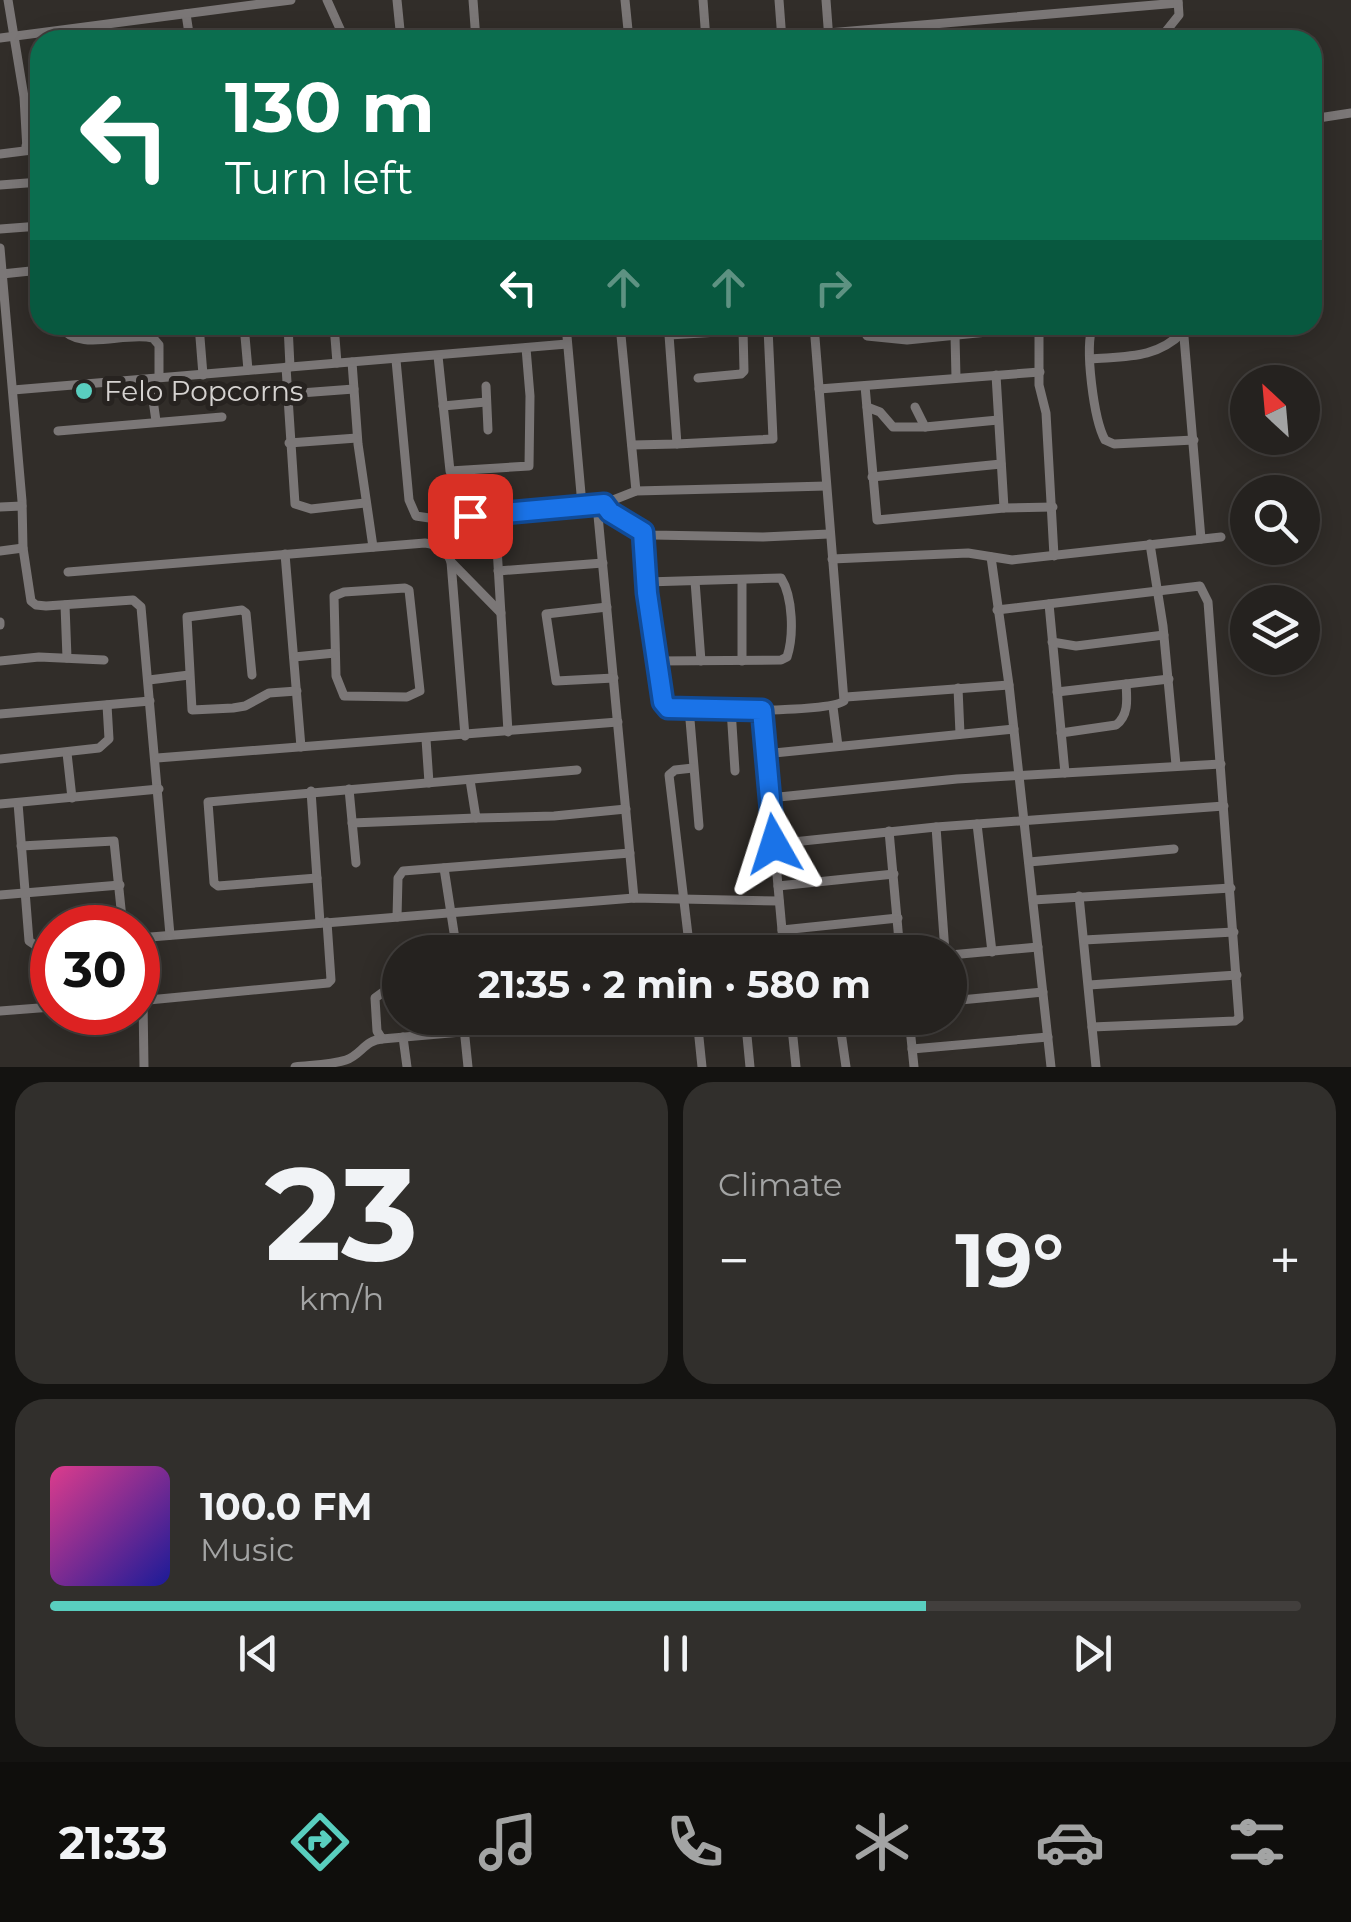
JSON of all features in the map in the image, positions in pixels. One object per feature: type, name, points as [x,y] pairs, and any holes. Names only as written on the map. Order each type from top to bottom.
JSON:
[{"type":"street","points":[[8,0],[24,97],[26,148]]},
{"type":"street","points":[[66,30],[291,0]]},
{"type":"street","points":[[327,0],[340,30]]},
{"type":"street","points":[[397,0],[400,30]]},
{"type":"street","points":[[473,0],[475,30]]},
{"type":"street","points":[[625,0],[628,30]]},
{"type":"street","points":[[703,0],[705,30]]},
{"type":"street","points":[[780,0],[782,30]]},
{"type":"street","points":[[826,0],[828,30]]},
{"type":"street","points":[[888,30],[1178,1],[1179,16],[1167,30]]},
{"type":"street","points":[[186,14],[188,30]]},
{"type":"street","points":[[0,38],[30,35]]},
{"type":"street","points":[[1322,117],[1351,113]]},
{"type":"street","points":[[26,148],[30,142]]},
{"type":"street","points":[[0,154],[30,148]]},
{"type":"street","points":[[0,185],[30,183]]},
{"type":"street","points":[[0,228],[30,226]]},
{"type":"street","points":[[0,248],[3,322],[13,390],[30,601],[36,606],[133,600],[139,604],[170,935]]},
{"type":"street","points":[[2,274],[30,271]]},
{"type":"street","points":[[69,335],[80,340],[143,336],[157,340]]},
{"type":"street","points":[[156,421],[157,335]]},
{"type":"street","points":[[200,335],[202,375]]},
{"type":"street","points":[[245,335],[248,370]]},
{"type":"street","points":[[288,335],[293,498],[298,507],[312,509],[365,503]]},
{"type":"street","points":[[335,335],[337,363]]},
{"type":"street","points":[[567,335],[582,506]]},
{"type":"street","points":[[621,335],[636,491]]},
{"type":"street","points":[[669,335],[677,444]]},
{"type":"street","points":[[698,378],[744,371],[742,335]]},
{"type":"street","points":[[632,445],[772,438],[768,335]]},
{"type":"street","points":[[643,532],[646,582],[665,706],[762,710],[841,705],[846,697],[815,335]]},
{"type":"street","points":[[867,335],[907,340],[955,335],[956,378]]},
{"type":"street","points":[[907,335],[907,340]]},
{"type":"street","points":[[1039,335],[1054,556]]},
{"type":"street","points":[[1090,335],[1094,401],[1105,440],[1114,444],[1194,440]]},
{"type":"street","points":[[1090,358],[1152,353],[1164,349],[1177,335]]},
{"type":"street","points":[[1184,335],[1201,539]]},
{"type":"street","points":[[13,390],[568,344]]},
{"type":"street","points":[[438,356],[450,471],[531,466],[526,348]]},
{"type":"street","points":[[396,360],[411,511],[416,516],[436,519],[600,504],[636,491],[826,486]]},
{"type":"street","points":[[352,362],[373,548]]},
{"type":"street","points":[[819,389],[1040,372]]},
{"type":"street","points":[[996,375],[1004,508]]},
{"type":"street","points":[[486,386],[488,430]]},
{"type":"street","points":[[865,386],[874,516],[881,521],[1053,507]]},
{"type":"street","points":[[288,394],[354,388]]},
{"type":"street","points":[[442,406],[486,402]]},
{"type":"street","points":[[914,407],[925,427]]},
{"type":"street","points":[[866,408],[880,412],[892,427],[998,420]]},
{"type":"street","points":[[0,412],[14,411]]},
{"type":"street","points":[[58,431],[222,417]]},
{"type":"street","points":[[289,443],[358,438]]},
{"type":"street","points":[[872,478],[1000,464]]},
{"type":"street","points":[[600,504],[643,532],[763,537],[829,534]]},
{"type":"street","points":[[600,504],[634,898]]},
{"type":"street","points":[[0,507],[22,506]]},
{"type":"street","points":[[495,514],[508,732]]},
{"type":"street","points":[[832,560],[968,553],[1012,560],[1221,537]]},
{"type":"street","points":[[68,572],[435,544],[448,554],[450,562],[465,736]]},
{"type":"street","points":[[1150,544],[1164,635],[1176,766]]},
{"type":"street","points":[[0,551],[23,548]]},
{"type":"street","points":[[285,554],[301,747]]},
{"type":"street","points":[[991,557],[1051,1067]]},
{"type":"street","points":[[450,562],[501,612]]},
{"type":"street","points":[[498,571],[603,563]]},
{"type":"street","points":[[646,582],[781,578],[784,582],[791,641],[787,657],[656,661]]},
{"type":"street","points":[[742,580],[742,661]]},
{"type":"street","points":[[695,581],[701,661]]},
{"type":"street","points":[[997,610],[1200,586],[1205,590],[1231,888],[1238,1020],[1092,1027]]},
{"type":"street","points":[[409,590],[421,683],[416,696],[344,696],[339,690],[335,653],[332,601],[338,593],[409,590]]},
{"type":"street","points":[[65,604],[67,658]]},
{"type":"street","points":[[1048,604],[1065,773]]},
{"type":"street","points":[[607,607],[546,614],[556,681],[614,678]]},
{"type":"street","points":[[252,675],[248,618],[242,610],[186,617],[193,710],[246,706],[269,693],[297,690]]},
{"type":"street","points":[[1052,642],[1076,646],[1164,635]]},
{"type":"street","points":[[294,657],[335,653]]},
{"type":"street","points":[[0,661],[104,660]]},
{"type":"street","points":[[149,680],[189,675]]},
{"type":"street","points":[[1057,692],[1169,679]]},
{"type":"street","points":[[1061,734],[1116,725],[1123,720],[1126,684]]},
{"type":"street","points":[[846,697],[1009,685]]},
{"type":"street","points":[[958,688],[960,734]]},
{"type":"street","points":[[0,714],[150,702]]},
{"type":"street","points":[[0,759],[106,744],[108,706]]},
{"type":"street","points":[[833,707],[838,746]]},
{"type":"street","points":[[689,708],[699,826]]},
{"type":"street","points":[[731,709],[736,771]]},
{"type":"street","points":[[762,710],[782,935],[898,918]]},
{"type":"street","points":[[156,758],[618,722]]},
{"type":"street","points":[[764,754],[1014,730]]},
{"type":"street","points":[[426,739],[429,783]]},
{"type":"street","points":[[67,752],[72,798]]},
{"type":"street","points":[[769,798],[1018,775],[1221,764]]},
{"type":"street","points":[[689,935],[670,771],[693,768]]},
{"type":"street","points":[[317,878],[218,886],[214,883],[207,804],[311,791],[577,770]]},
{"type":"street","points":[[470,780],[476,818]]},
{"type":"street","points":[[348,788],[356,863]]},
{"type":"street","points":[[0,804],[158,789]]},
{"type":"street","points":[[160,999],[331,980],[317,878],[311,791]]},
{"type":"street","points":[[18,803],[30,942]]},
{"type":"street","points":[[774,844],[936,827],[1224,806]]},
{"type":"street","points":[[352,823],[554,816],[626,808]]},
{"type":"street","points":[[673,811],[698,809]]},
{"type":"street","points":[[977,824],[992,952]]},
{"type":"street","points":[[936,827],[946,935]]},
{"type":"street","points":[[889,831],[899,935]]},
{"type":"street","points":[[22,846],[114,841],[121,905]]},
{"type":"street","points":[[1028,862],[1174,850]]},
{"type":"street","points":[[397,917],[400,873],[630,853]]},
{"type":"street","points":[[444,868],[456,935]]},
{"type":"street","points":[[778,886],[894,874]]},
{"type":"street","points":[[0,895],[120,885]]},
{"type":"street","points":[[1032,900],[1231,888]]},
{"type":"street","points":[[1079,896],[1096,1067]]},
{"type":"street","points":[[160,936],[634,898],[779,901]]},
{"type":"street","points":[[1084,940],[1234,932]]},
{"type":"street","points":[[967,953],[1038,947]]},
{"type":"street","points":[[1089,985],[1237,976]]},
{"type":"street","points":[[967,999],[1043,992]]},
{"type":"street","points":[[382,993],[375,998],[376,1031],[382,1039]]},
{"type":"street","points":[[0,1011],[30,1009]]},
{"type":"street","points":[[142,1035],[144,1067]]},
{"type":"street","points":[[295,1067],[344,1061],[370,1041],[424,1035]]},
{"type":"street","points":[[464,1035],[468,1067]]},
{"type":"street","points":[[699,1035],[702,1067]]},
{"type":"street","points":[[792,1035],[796,1067]]},
{"type":"street","points":[[841,1035],[846,1067]]},
{"type":"street","points":[[911,1035],[914,1067]]},
{"type":"street","points":[[747,1036],[750,1067]]},
{"type":"street","points":[[404,1037],[407,1067]]},
{"type":"street","points":[[912,1049],[1048,1037]]},
{"type":"place","name":"Felo Popcorns","points":[[84,391]]},
{"type":"route","points":[[470,516],[604,504],[643,532],[647,593],[663,702],[668,708],[762,710],[774,844]]}]
